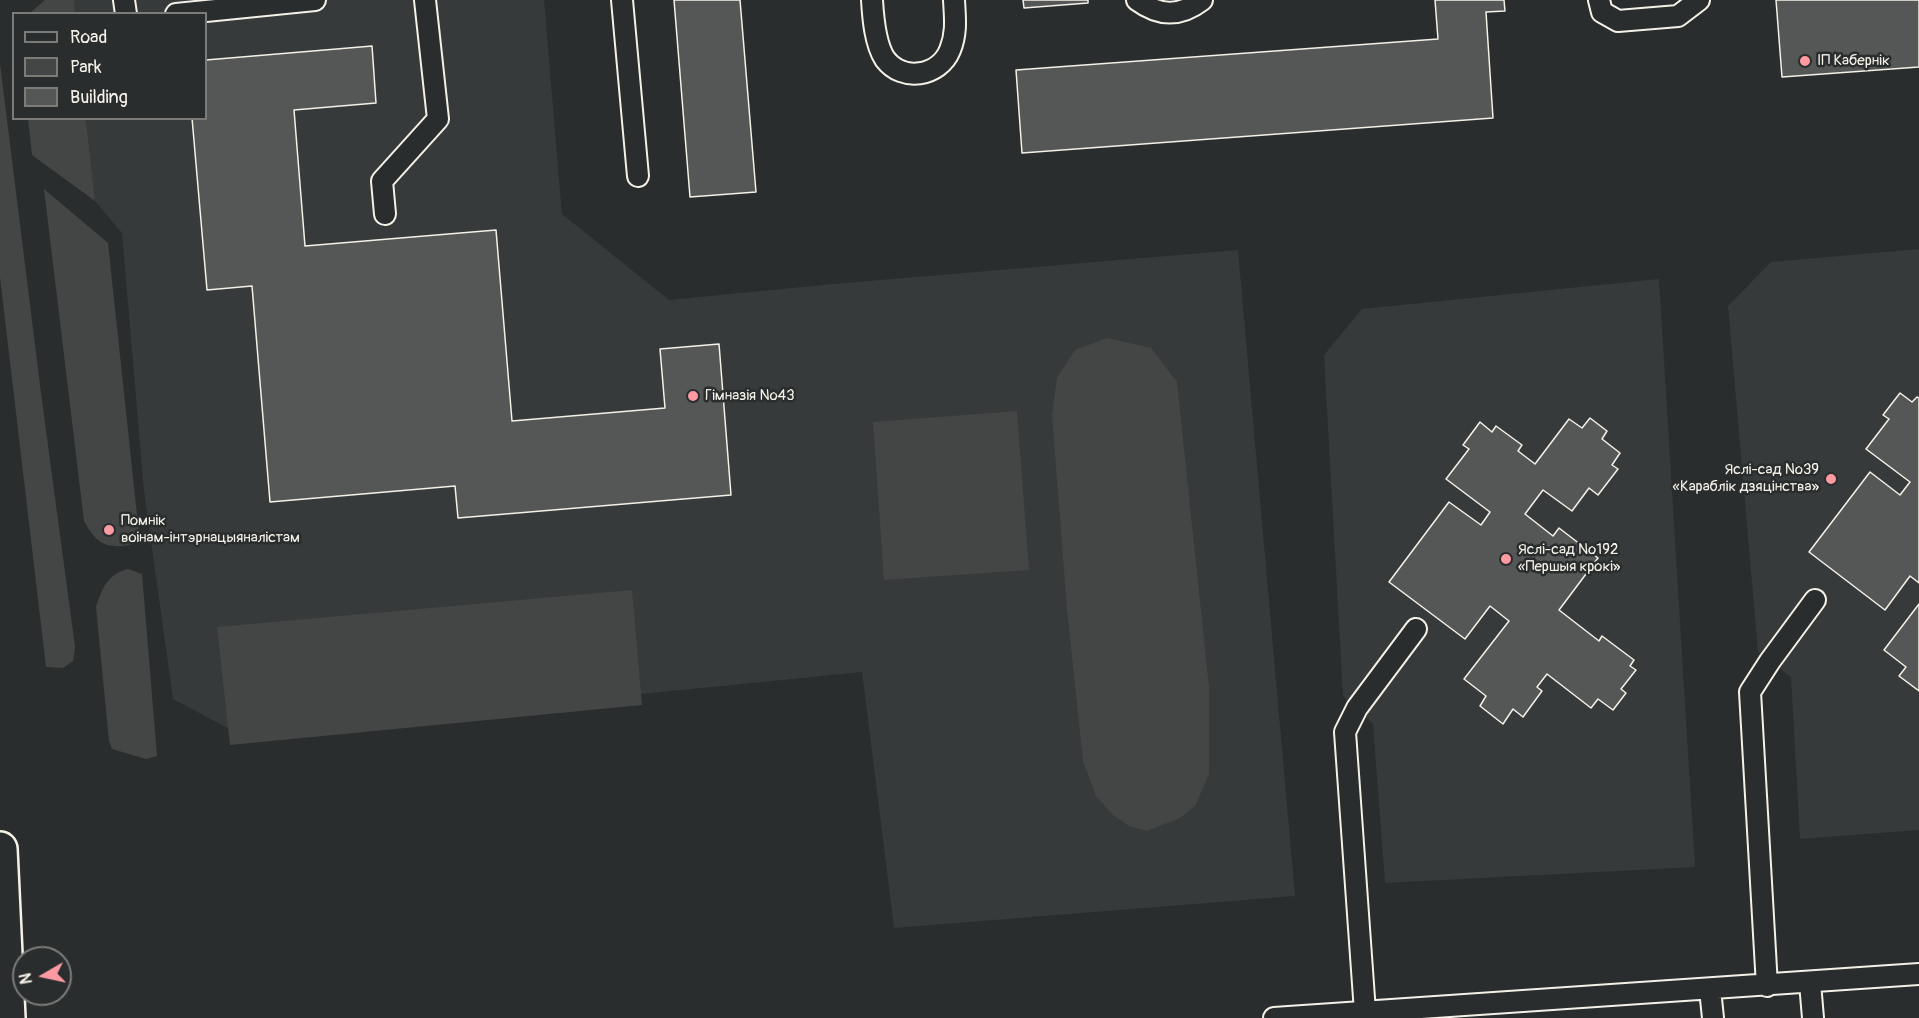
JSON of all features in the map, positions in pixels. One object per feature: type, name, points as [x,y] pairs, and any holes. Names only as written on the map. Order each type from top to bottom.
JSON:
[{"type":"main road","points":[[0,849],[8,1018]]},
{"type":"lane","points":[[196,12],[315,0]]},
{"type":"lane","points":[[385,214],[382,182],[438,119],[425,0]]},
{"type":"lane","points":[[622,0],[638,176]]},
{"type":"lane","points":[[872,0],[874,29],[885,58],[901,73],[918,74],[938,67],[949,53],[956,30],[954,0]]},
{"type":"lane","points":[[1137,0],[1148,8],[1162,13],[1178,13],[1192,8],[1202,0]]},
{"type":"lane","points":[[1599,0],[1602,12],[1618,21],[1678,16],[1699,0]]},
{"type":"lane","points":[[1767,986],[1750,692],[1815,600]]},
{"type":"lane","points":[[1365,1012],[1345,732],[1357,708],[1416,629]]},
{"type":"lane","points":[[1274,1018],[1919,974]]},
{"type":"lane","points":[[1810,983],[1813,1018]]},
{"type":"lane","points":[[1710,989],[1713,1018]]},
{"type":"shaded area","name":"Гімназія №43","points":[[74,0],[544,0],[562,214],[669,300],[1238,250],[1295,896],[894,928],[862,672],[239,734],[173,699],[144,491],[122,233],[95,201],[86,120],[207,120],[207,12],[75,12]]},
{"type":"shaded area","name":"Яслі-сад №39 «Караблік дзяцінства»","points":[[1919,249],[1919,830],[1800,839],[1791,677],[1758,652],[1728,306],[1771,262]]},
{"type":"shaded area","name":"Яслі-сад №192 «Першыя крокі»","points":[[1659,279],[1695,867],[1385,883],[1373,724],[1343,696],[1324,355],[1362,309]]},
{"type":"green space","points":[[45,0],[74,0],[75,12],[31,12]]},
{"type":"green space","points":[[0,64],[75,647],[73,661],[63,668],[46,667],[0,277]]},
{"type":"green space","points":[[28,120],[86,120],[95,201],[32,155]]},
{"type":"green space","points":[[44,189],[108,243],[140,543],[121,546],[107,545],[95,537],[84,521]]},
{"type":"green space","points":[[1107,338],[1151,348],[1177,382],[1209,687],[1209,774],[1195,806],[1180,818],[1147,831],[1129,826],[1113,815],[1096,796],[1083,761],[1067,609],[1052,415],[1057,378],[1075,350]]},
{"type":"green space","points":[[1017,411],[1029,570],[884,580],[873,422]]},
{"type":"green space","points":[[128,569],[142,574],[157,756],[146,759],[112,749],[109,741],[96,607],[111,578]]},
{"type":"green space","points":[[632,590],[642,705],[230,745],[217,627]]},
{"type":"building","points":[[674,0],[740,0],[756,192],[690,197]]},
{"type":"building","points":[[1023,0],[1088,0],[1088,3],[1024,8]]},
{"type":"building","points":[[1435,0],[1504,0],[1505,11],[1486,12],[1493,118],[1022,153],[1016,70],[1438,39]]},
{"type":"building","points":[[1776,0],[1919,0],[1919,67],[1782,77]]},
{"type":"building","points":[[372,46],[376,103],[294,110],[305,246],[496,230],[512,421],[665,408],[660,349],[719,344],[731,495],[458,518],[455,486],[270,502],[252,286],[207,290],[192,120],[207,120],[207,60]]},
{"type":"building","points":[[1900,393],[1912,402],[1917,397],[1919,398],[1919,583],[1910,576],[1885,610],[1809,552],[1870,472],[1900,495],[1910,482],[1866,449],[1889,419],[1883,415]]},
{"type":"building","points":[[1590,418],[1607,431],[1602,439],[1620,453],[1612,465],[1618,469],[1598,495],[1589,488],[1572,511],[1543,490],[1525,514],[1553,536],[1559,528],[1598,558],[1559,610],[1599,641],[1602,636],[1634,660],[1630,666],[1636,670],[1621,689],[1626,693],[1613,710],[1598,699],[1591,708],[1547,674],[1537,687],[1542,691],[1523,717],[1513,709],[1503,724],[1480,706],[1486,696],[1464,679],[1509,621],[1490,606],[1465,639],[1389,582],[1449,502],[1481,525],[1490,512],[1446,479],[1469,449],[1463,445],[1480,422],[1492,432],[1496,426],[1522,445],[1518,451],[1535,464],[1569,419],[1582,428]]},
{"type":"building","points":[[1919,604],[1919,691],[1899,676],[1906,667],[1884,650]]},
{"type":"place","name":"ІП Кабернік","points":[[1805,61]]},
{"type":"place","name":"Гімназія №43","points":[[693,396]]},
{"type":"place","name":"Яслі-сад №39 «Караблік дзяцінства»","points":[[1831,479]]},
{"type":"place","name":"Помнік воінам-інтэрнацыяналістам","points":[[109,530]]},
{"type":"place","name":"Яслі-сад №192 «Першыя крокі»","points":[[1506,559]]}]
